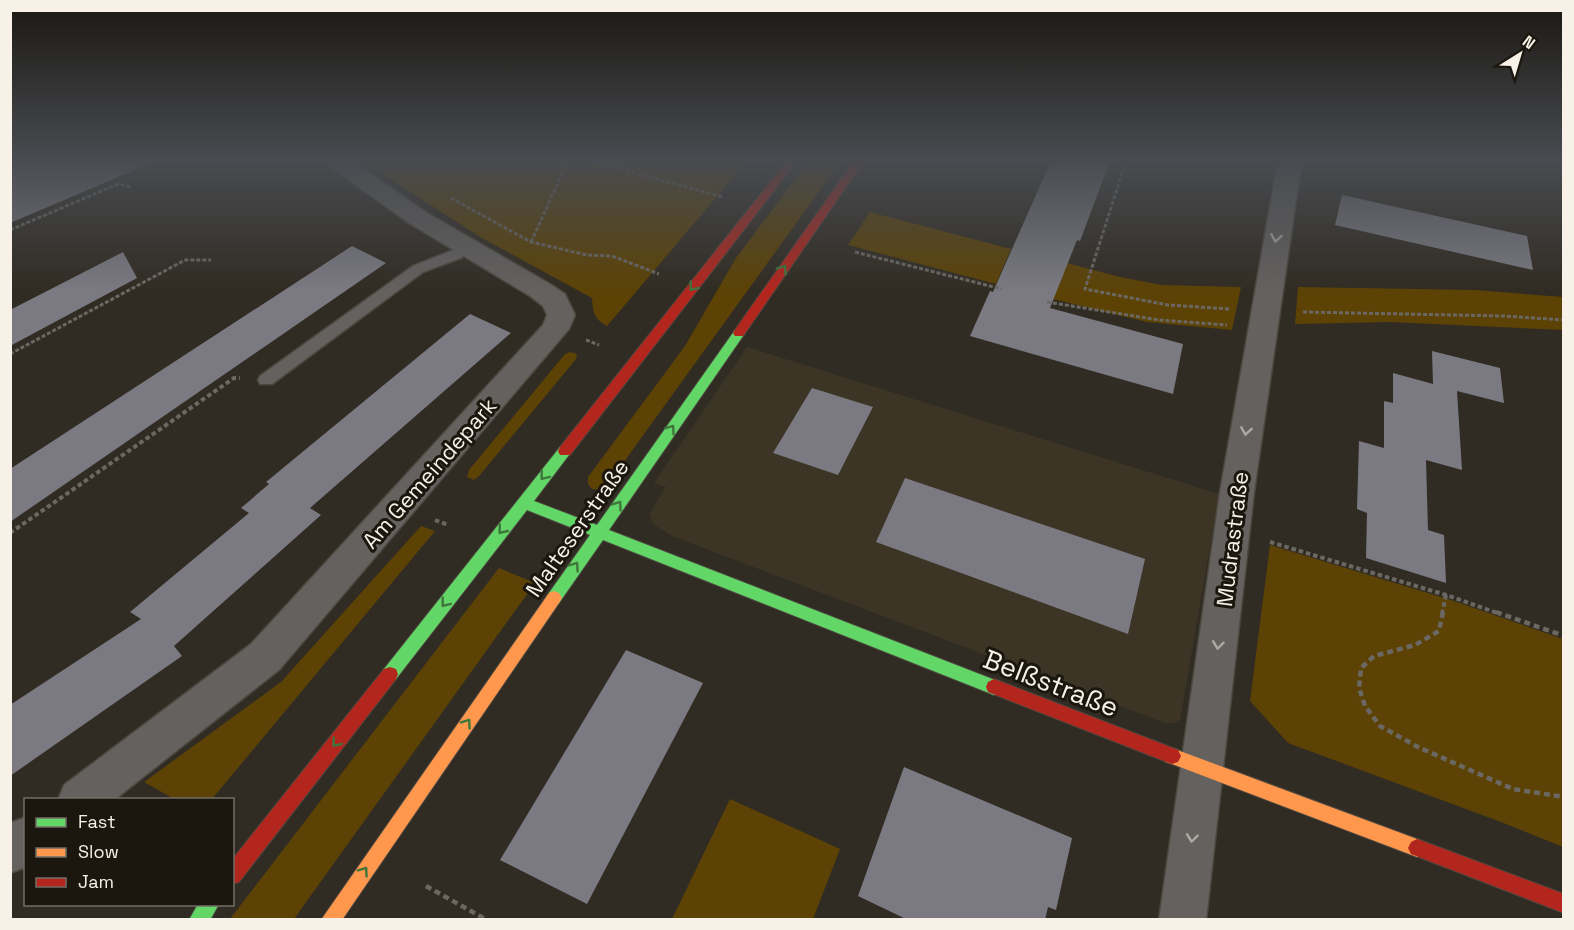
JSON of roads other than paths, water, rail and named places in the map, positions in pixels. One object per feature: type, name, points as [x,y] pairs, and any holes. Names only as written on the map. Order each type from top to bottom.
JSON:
[{"type":"main road","points":[[234,872],[758,204]]},
{"type":"main road","name":"Malteserstraße","points":[[330,920],[829,204]]},
{"type":"main road","name":"Belßstraße","points":[[524,503],[1202,767],[1563,904]]},
{"type":"main road","points":[[198,920],[208,906]]},
{"type":"street","name":"Am Gemeindepark","points":[[82,798],[265,657],[555,329],[561,315],[555,301],[399,204]]},
{"type":"street","name":"Mudrastraße","points":[[1182,920],[1237,492],[1282,204]]},
{"type":"street","points":[[10,851],[24,840]]},
{"type":"lane","points":[[266,380],[418,269],[468,248]]}]
